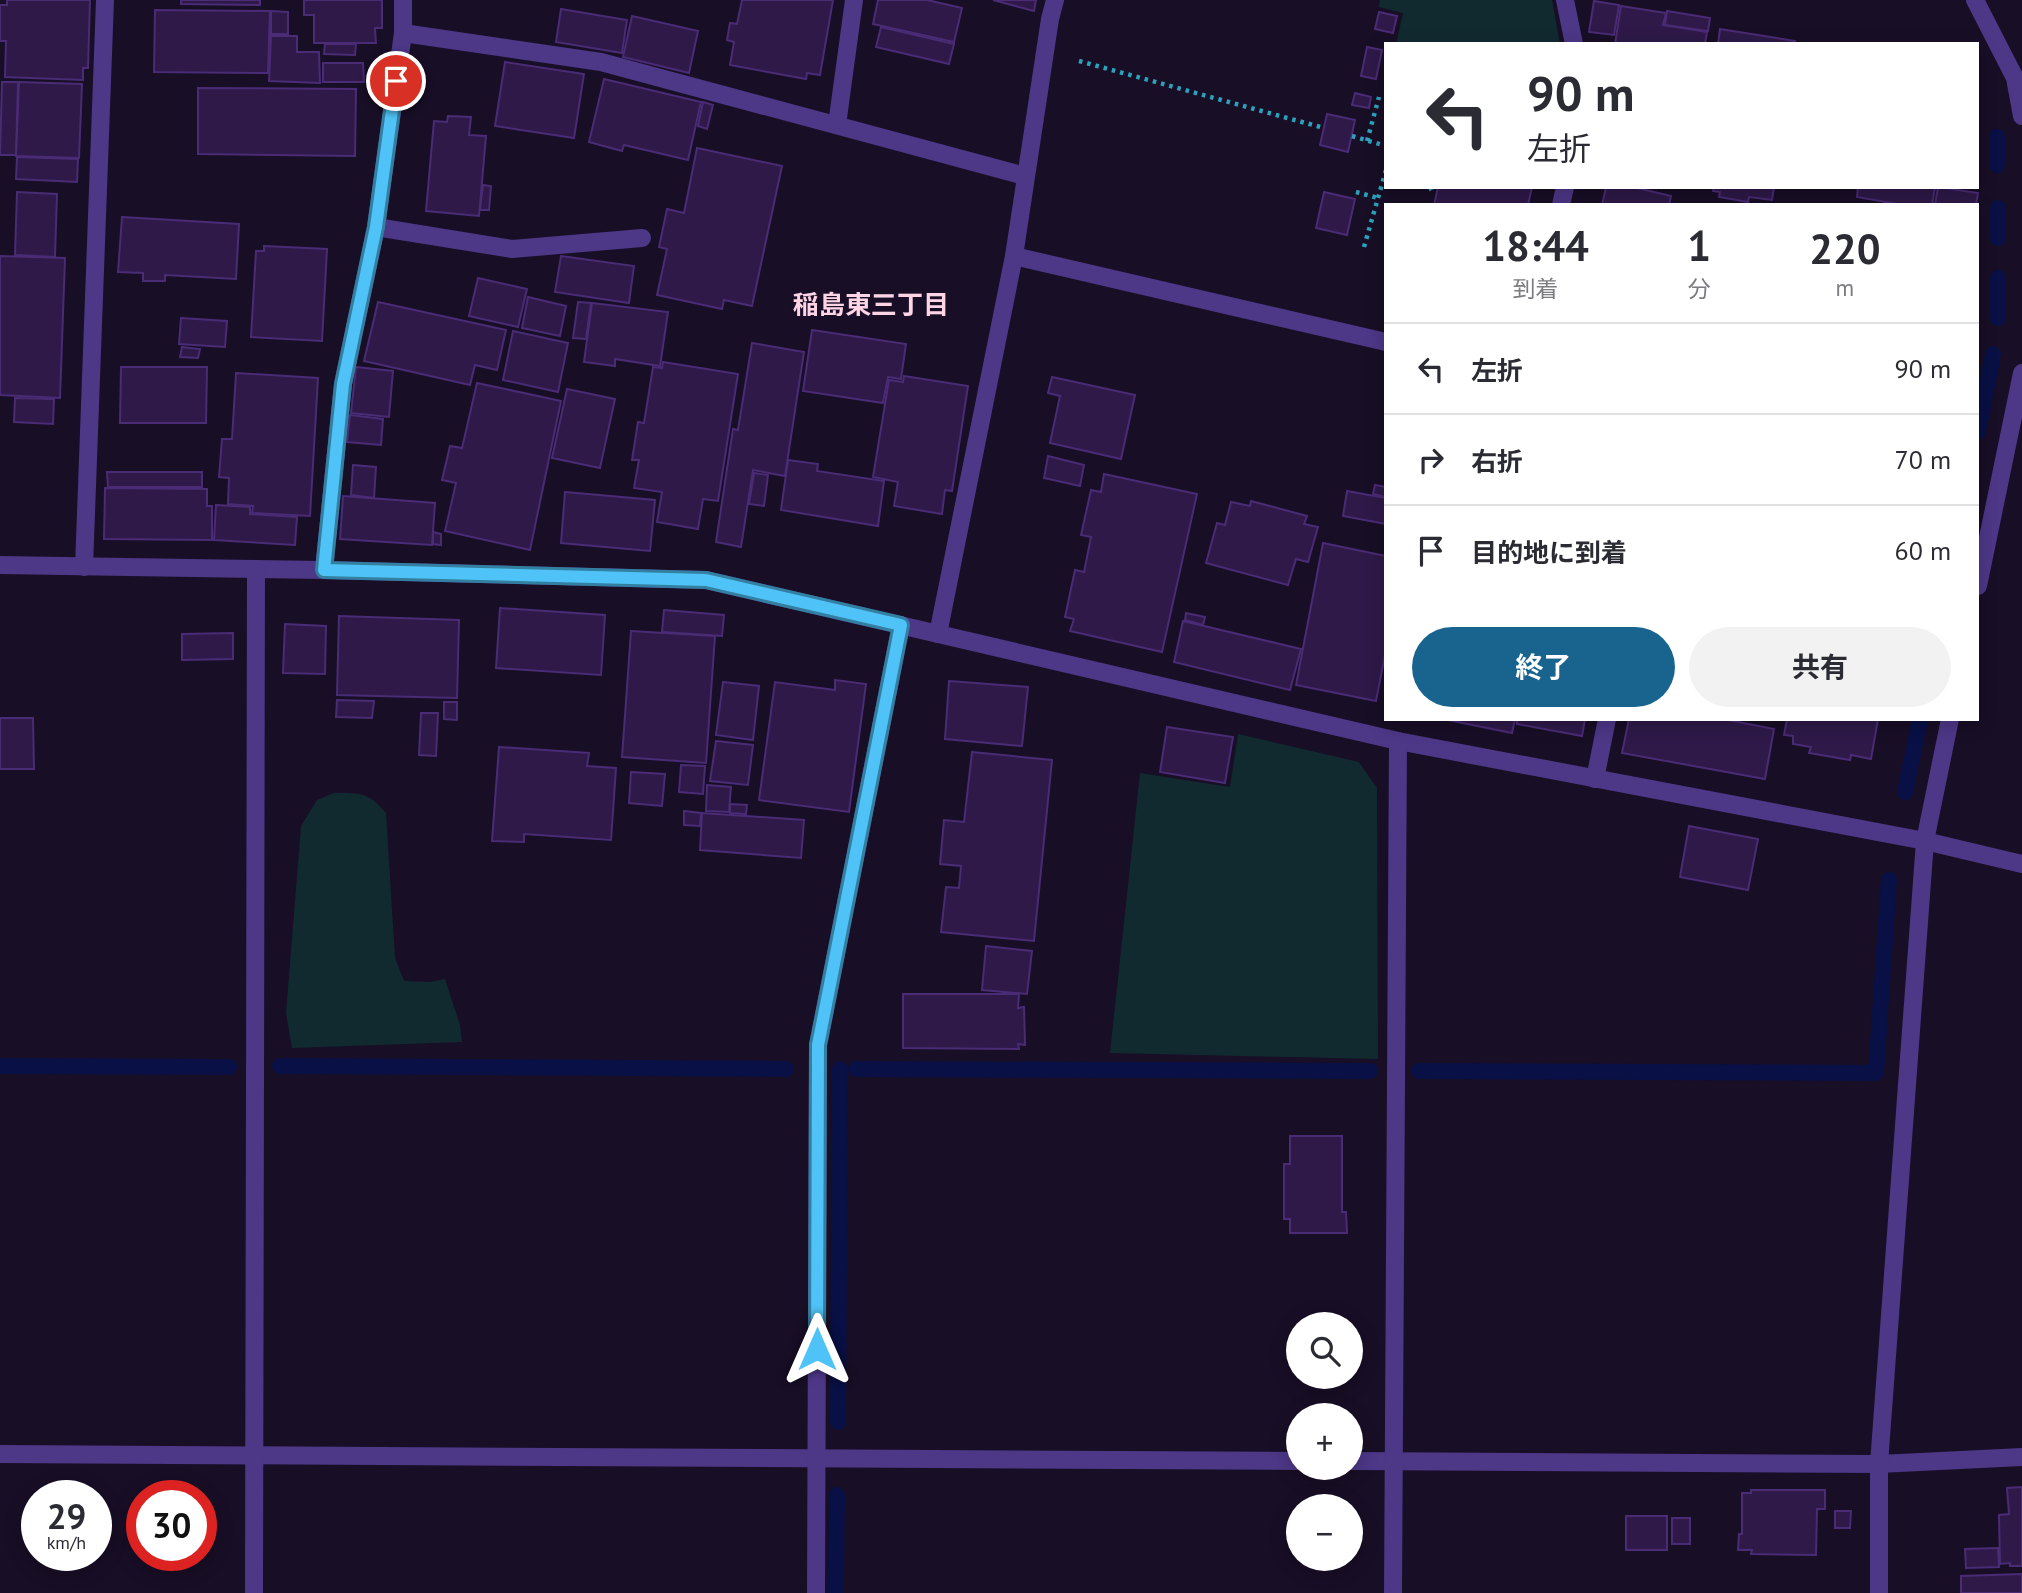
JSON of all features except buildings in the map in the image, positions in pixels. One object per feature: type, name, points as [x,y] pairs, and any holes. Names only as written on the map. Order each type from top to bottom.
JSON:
[{"type":"street","points":[[84,567],[105,0]]},
{"type":"street","points":[[324,570],[343,384],[376,227],[403,33],[403,0]]},
{"type":"street","points":[[837,125],[853,0]]},
{"type":"street","points":[[938,634],[1014,256],[1055,0]]},
{"type":"street","points":[[1565,0],[1574,42]]},
{"type":"street","points":[[1975,0],[2015,78],[2022,116]]},
{"type":"street","points":[[403,33],[601,62],[1025,176]]},
{"type":"street","points":[[376,227],[512,249],[642,238]]},
{"type":"street","points":[[1014,256],[1384,342]]},
{"type":"street","points":[[1979,582],[2015,440],[2022,373]]},
{"type":"street","points":[[0,565],[706,580],[1398,741],[1925,841],[2022,863]]},
{"type":"street","points":[[254,1593],[256,569]]},
{"type":"street","points":[[816,1593],[818,1045],[901,625]]},
{"type":"street","points":[[1595,779],[1607,721]]},
{"type":"street","points":[[1880,1593],[1879,1464],[1925,841],[1950,721]]},
{"type":"street","points":[[1393,1593],[1398,741]]},
{"type":"street","points":[[0,1454],[1286,1461]]},
{"type":"street","points":[[1363,1461],[1879,1464],[2022,1457]]},
{"type":"path","points":[[1045,51],[1324,128]]},
{"type":"path","points":[[1367,141],[1379,97]]},
{"type":"path","points":[[1352,136],[1384,145]]},
{"type":"path","points":[[1364,247],[1384,177]]},
{"type":"path","points":[[1356,192],[1378,198]]},
{"type":"green space","points":[[1380,0],[1552,0],[1560,42],[1396,42],[1403,13],[1379,7]]},
{"type":"green space","points":[[1238,734],[1359,762],[1377,788],[1378,1059],[1110,1053],[1140,773],[1230,787]]},
{"type":"green space","points":[[334,793],[369,797],[386,813],[395,958],[404,981],[430,982],[445,979],[460,1025],[462,1042],[292,1048],[286,1013],[301,826],[317,800]]},
{"type":"waterway","points":[[1997,137],[1997,165]]},
{"type":"waterway","points":[[1998,208],[1998,238]]},
{"type":"waterway","points":[[1998,278],[1998,318]]},
{"type":"waterway","points":[[1979,427],[1993,354]]},
{"type":"waterway","points":[[1905,792],[1920,721]]},
{"type":"waterway","points":[[1419,1071],[1876,1073],[1889,880]]},
{"type":"waterway","points":[[0,1066],[229,1067]]},
{"type":"waterway","points":[[280,1066],[786,1069]]},
{"type":"waterway","points":[[838,1422],[840,1069]]},
{"type":"waterway","points":[[856,1069],[1370,1071]]},
{"type":"waterway","points":[[836,1593],[837,1495]]},
{"type":"district","name":"稲島東三丁目","points":[[871,305]]},
{"type":"route","points":[[396,81],[376,227],[343,384],[324,570],[706,580],[901,625],[818,1045],[817,1349]]}]
